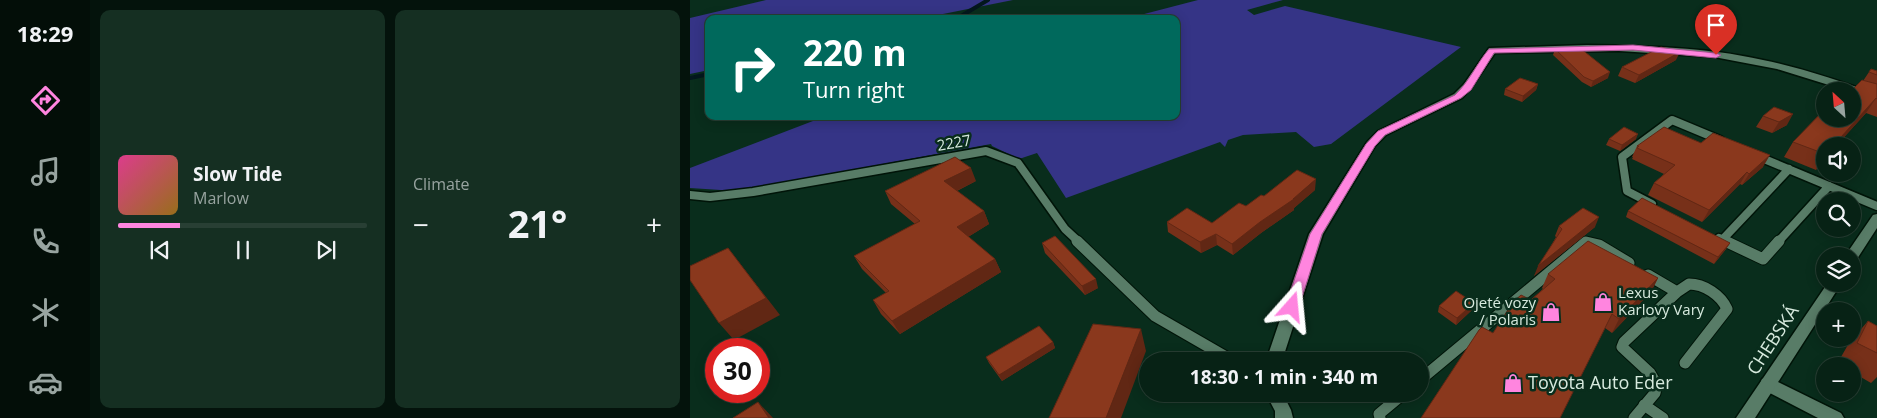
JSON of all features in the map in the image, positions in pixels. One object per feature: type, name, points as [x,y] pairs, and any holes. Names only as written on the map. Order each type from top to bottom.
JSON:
[{"type":"street","points":[[1277,352],[1316,234],[1371,144],[1382,133],[1458,96],[1468,88],[1481,64],[1492,50],[1633,47],[1746,59],[1802,72],[1877,97]]},
{"type":"street","points":[[1858,247],[1877,218]]},
{"type":"street","name":"CHEBSKÁ","points":[[1745,418],[1829,292]]},
{"type":"street","points":[[1768,384],[1835,418]]},
{"type":"street","points":[[1278,402],[1283,410],[1284,418]]},
{"type":"lane","points":[[1662,209],[1627,192],[1622,156],[1672,120],[1726,143]]},
{"type":"lane","points":[[1744,150],[1877,206]]},
{"type":"lane","name":"2227","points":[[690,195],[710,197],[753,192],[986,151],[1018,163],[1065,229],[1155,316],[1217,352]]},
{"type":"lane","points":[[1789,169],[1718,237],[1763,260],[1829,186]]},
{"type":"lane","points":[[1429,373],[1586,242],[1599,244],[1677,292]]},
{"type":"lane","points":[[1634,418],[1657,390],[1657,383],[1652,375],[1622,347],[1624,342],[1677,292],[1687,285],[1697,284],[1721,299],[1727,308],[1685,363]]},
{"type":"lane","points":[[1380,418],[1379,414],[1393,402]]},
{"type":"lane","points":[[1644,405],[1663,418]]},
{"type":"shaded area","points":[[766,0],[1013,0],[938,15],[705,15],[705,71],[690,74],[690,18]]},
{"type":"shaded area","points":[[1198,0],[1283,0],[1247,10],[1254,15],[1285,6],[1461,47],[1331,144],[1314,147],[1296,132],[1243,135],[1228,140],[1225,147],[1220,142],[1066,198],[1037,153],[1019,159],[991,144],[736,191],[690,188],[690,168],[816,120],[1180,120],[1180,15],[1140,15]]},
{"type":"building","points":[[1661,47],[1680,52],[1639,75],[1622,67]]},
{"type":"building","points":[[1580,48],[1610,72],[1593,81],[1584,77],[1555,49]]},
{"type":"building","points":[[1871,69],[1877,71],[1877,75],[1869,72]]},
{"type":"building","points":[[1520,78],[1538,84],[1523,96],[1505,89]]},
{"type":"building","points":[[1862,80],[1877,84],[1877,99],[1861,115],[1861,82]]},
{"type":"building","points":[[1774,107],[1793,114],[1779,122],[1763,116]]},
{"type":"building","points":[[1816,118],[1816,128],[1849,128],[1841,137],[1816,137],[1816,151],[1793,142]]},
{"type":"building","points":[[1624,127],[1638,134],[1622,145],[1609,139]]},
{"type":"building","points":[[1664,127],[1701,143],[1713,133],[1770,155],[1749,174],[1747,172],[1709,210],[1654,183],[1675,165],[1637,148],[1639,146],[1637,146]]},
{"type":"building","points":[[955,157],[971,168],[944,181],[984,211],[957,227],[995,259],[892,321],[873,300],[889,291],[854,256],[920,221],[885,191]]},
{"type":"building","points":[[1297,170],[1316,179],[1294,199],[1232,244],[1216,234],[1200,242],[1167,222],[1187,208],[1212,223],[1239,203],[1246,206],[1261,195],[1264,196]]},
{"type":"building","points":[[1642,198],[1730,243],[1718,257],[1628,211]]},
{"type":"building","points":[[1583,208],[1599,217],[1538,266],[1562,229],[1559,226]]},
{"type":"building","points":[[1055,236],[1096,279],[1082,286],[1042,243]]},
{"type":"building","points":[[1588,241],[1658,278],[1619,319],[1612,314],[1560,418],[1421,418],[1479,330],[1482,327],[1493,333],[1513,302],[1521,295],[1531,300],[1555,279],[1548,274]]},
{"type":"building","points":[[728,248],[766,298],[719,323],[690,280],[690,266]]},
{"type":"building","points":[[1456,291],[1474,303],[1457,318],[1439,306]]},
{"type":"building","points":[[1868,321],[1877,326],[1877,353],[1861,345],[1861,335]]},
{"type":"building","points":[[1093,324],[1141,329],[1106,418],[1049,418]]},
{"type":"building","points":[[1039,326],[1053,342],[999,375],[986,357]]},
{"type":"building","points":[[759,403],[769,418],[733,418]]},
{"type":"waterway","points":[[963,15],[988,0]]},
{"type":"waterway","points":[[690,78],[705,75]]},
{"type":"place","name":"Lexus Karlovy Vary","points":[[1603,302]]},
{"type":"place","name":"Ojeté vozy / Polaris","points":[[1551,312]]},
{"type":"place","name":"Toyota Auto Eder","points":[[1513,383]]},
{"type":"route","points":[[1292,307],[1316,234],[1371,144],[1382,133],[1458,96],[1468,88],[1481,64],[1492,50],[1633,47],[1716,55]]}]
